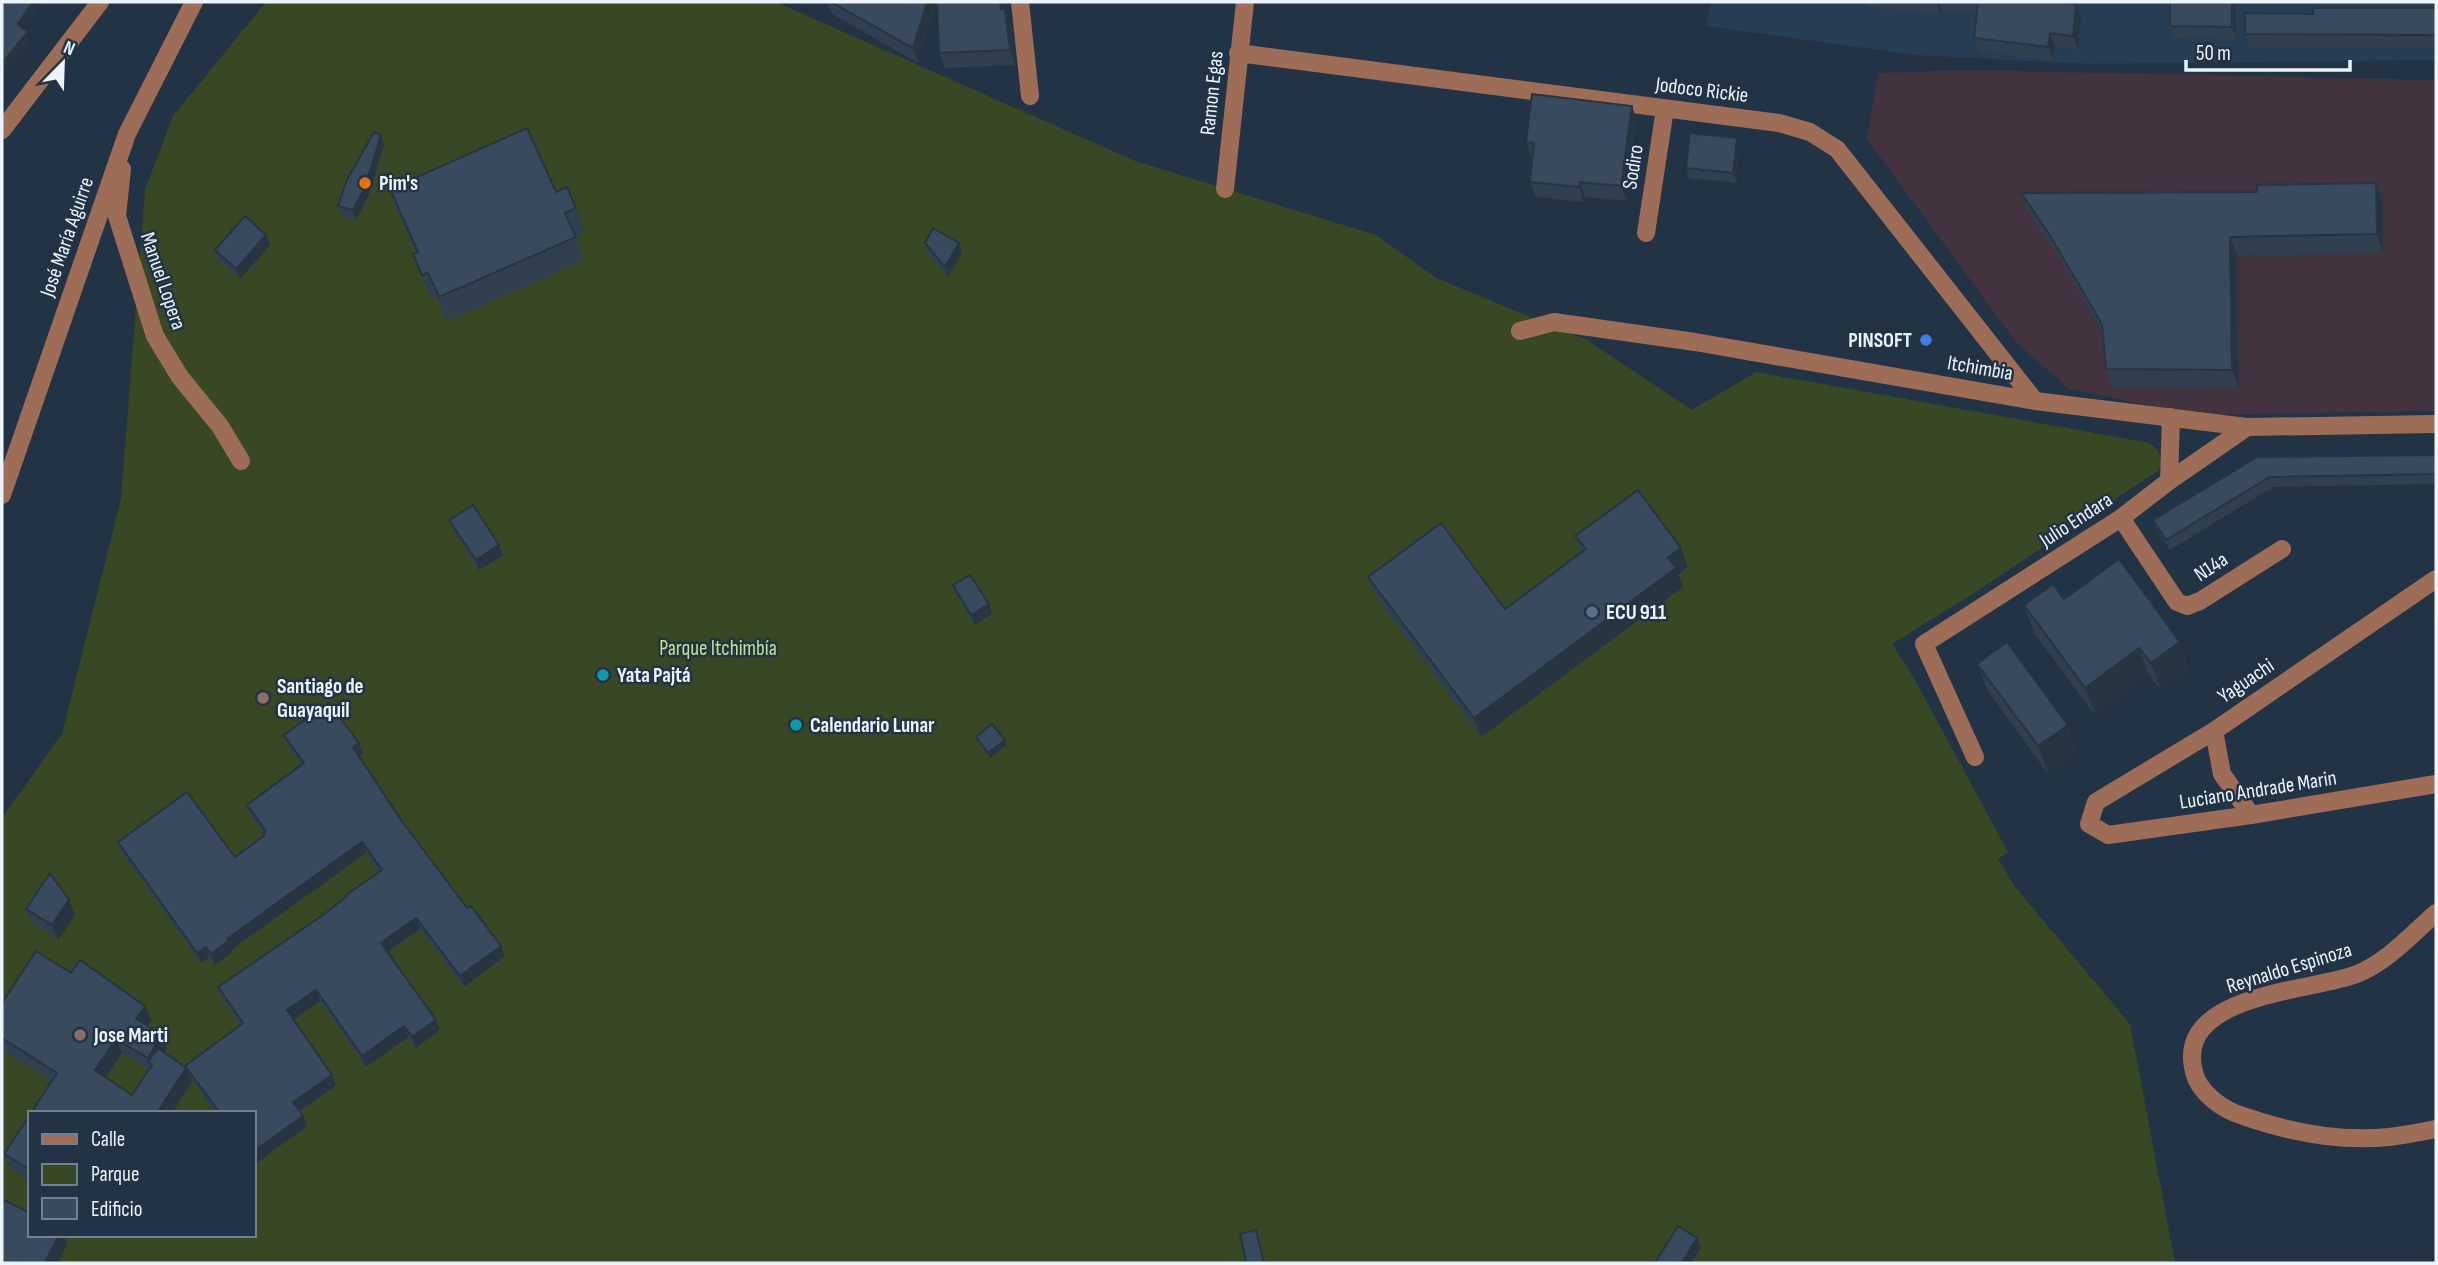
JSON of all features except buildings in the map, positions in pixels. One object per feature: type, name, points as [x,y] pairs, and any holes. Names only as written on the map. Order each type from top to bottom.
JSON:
[{"type":"street","points":[[2,130],[100,2]]},
{"type":"street","name":"José María Aguirre","points":[[2,495],[127,134],[194,2]]},
{"type":"street","points":[[1020,2],[1030,96]]},
{"type":"street","name":"Ramon Egas","points":[[1225,189],[1245,2]]},
{"type":"street","name":"Jodoco Rickie","points":[[1238,53],[1779,123],[1810,132],[1838,149],[2035,401]]},
{"type":"street","name":"Sodiro","points":[[1646,233],[1665,109]]},
{"type":"street","name":"Manuel Lopera","points":[[127,134],[117,216],[155,335],[180,377],[220,426],[241,461]]},
{"type":"street","name":"Itchimbia","points":[[1520,331],[1554,322],[1695,342],[2035,401],[2247,426],[2436,424]]},
{"type":"street","points":[[2169,481],[2171,417]]},
{"type":"street","name":"Julio Endara","points":[[1975,757],[1924,644],[2121,518],[2247,426]]},
{"type":"street","name":"N14a","points":[[2121,518],[2176,601],[2187,606],[2200,601],[2282,549]]},
{"type":"street","name":"Yaguachi","points":[[2090,824],[2096,802],[2214,731],[2436,579]]},
{"type":"street","points":[[2214,731],[2222,774],[2251,815]]},
{"type":"street","name":"Luciano Andrade Marin","points":[[2090,824],[2108,835],[2251,815],[2436,784]]},
{"type":"street","name":"Reynaldo Espinoza","points":[[2436,913],[2390,954],[2357,974],[2253,999],[2225,1010],[2197,1037],[2190,1053],[2194,1076],[2206,1095],[2235,1114],[2267,1125],[2319,1136],[2388,1137],[2436,1129]]},
{"type":"shaded area","points":[[1711,2],[2436,2],[2436,60],[2089,64],[1914,55],[1706,26]]},
{"type":"shaded area","points":[[1967,70],[2436,80],[2436,411],[2190,415],[2068,388],[2016,342],[1867,139],[1878,73]]},
{"type":"green space","name":"Parque Itchimbía","points":[[266,2],[776,2],[1135,161],[1376,235],[1436,278],[1587,340],[1692,410],[1756,372],[2150,443],[2160,455],[2159,470],[1892,644],[1914,678],[2008,852],[1998,859],[2016,888],[2130,1024],[2175,1263],[2,1263],[2,818],[62,734],[121,499],[145,190],[173,116]]},
{"type":"place","name":"Pim's","points":[[365,183]]},
{"type":"place","name":"PINSOFT","points":[[1926,340]]},
{"type":"place","name":"ECU 911","points":[[1592,612]]},
{"type":"place","name":"Yata Pajtá","points":[[603,675]]},
{"type":"place","name":"Santiago de Guayaquil","points":[[263,698]]},
{"type":"place","name":"Calendario Lunar","points":[[796,725]]},
{"type":"place","name":"Jose Marti","points":[[80,1035]]}]
